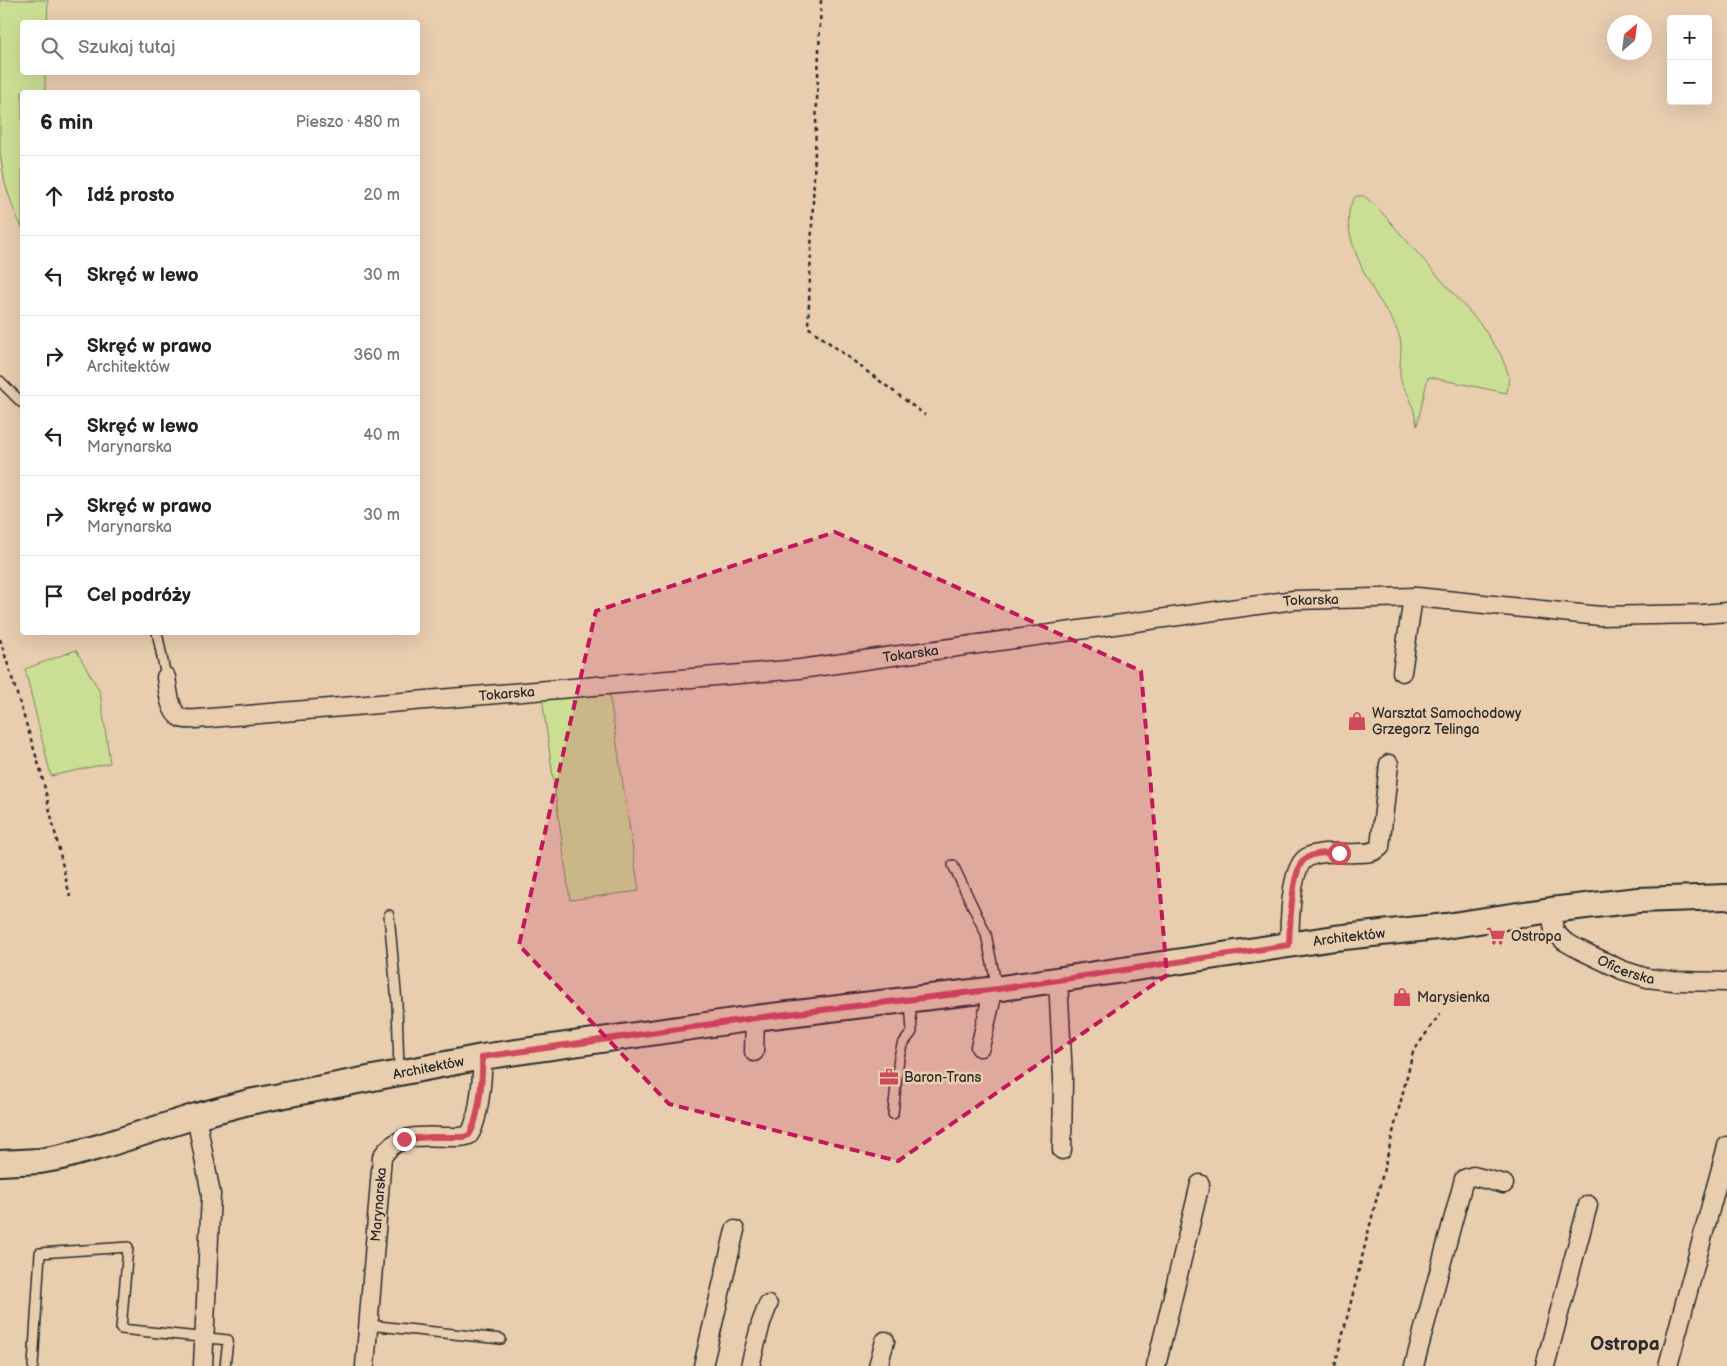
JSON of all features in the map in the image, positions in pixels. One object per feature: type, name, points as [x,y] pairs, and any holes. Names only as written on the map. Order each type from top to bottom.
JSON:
[{"type":"street","name":"Tokarska","points":[[166,677],[175,713],[182,718],[210,718],[767,672],[1294,600],[1413,597],[1600,616],[1727,612]]},
{"type":"street","points":[[1402,672],[1413,597]]},
{"type":"street","points":[[1289,945],[1294,885],[1298,867],[1302,861],[1317,854],[1371,852],[1380,847],[1390,764]]},
{"type":"street","name":"Architektów","points":[[0,1162],[40,1162],[62,1158],[196,1116],[249,1102],[482,1057],[755,1018],[993,989],[1289,945],[1446,926],[1551,910],[1638,900],[1727,897]]},
{"type":"street","name":"Oficerska","points":[[1551,910],[1554,931],[1564,941],[1622,970],[1647,978],[1673,981],[1727,982]]},
{"type":"street","points":[[1058,979],[1062,1078],[1062,1150]]},
{"type":"street","points":[[980,1047],[993,989]]},
{"type":"street","points":[[754,1052],[755,1018]]},
{"type":"street","name":"Marynarska","points":[[365,1366],[382,1156],[394,1142],[404,1139],[464,1137],[469,1135],[474,1124],[479,1102],[482,1057]]},
{"type":"street","points":[[196,1116],[211,1194],[203,1366]]},
{"type":"street","points":[[1668,1366],[1727,1146]]},
{"type":"street","points":[[1414,1366],[1464,1179],[1473,1176],[1504,1184]]},
{"type":"street","points":[[1156,1366],[1200,1184]]},
{"type":"street","points":[[1545,1366],[1588,1205]]},
{"type":"street","points":[[703,1366],[736,1230]]},
{"type":"street","points":[[750,1366],[761,1324],[768,1306]]},
{"type":"street","points":[[878,1366],[885,1341]]},
{"type":"lane","points":[[0,381],[20,401]]},
{"type":"lane","name":"Tokarska","points":[[158,635],[166,677]]},
{"type":"lane","points":[[953,865],[986,934],[993,989]]},
{"type":"lane","points":[[389,915],[397,1003],[399,1073]]},
{"type":"lane","points":[[893,1114],[899,1057],[902,1045],[912,1032],[910,1000]]},
{"type":"lane","points":[[33,1366],[40,1253],[128,1247],[121,1329],[228,1340],[226,1366]]},
{"type":"lane","points":[[368,1325],[501,1339]]},
{"type":"path","points":[[821,0],[808,327],[925,415]]},
{"type":"path","points":[[0,639],[41,772],[70,898]]},
{"type":"path","points":[[1335,1366],[1413,1052],[1440,1014]]},
{"type":"highlighted area","points":[[835,532],[1141,671],[1167,975],[898,1161],[669,1104],[519,945],[596,611]]},
{"type":"green space","points":[[0,0],[48,0],[47,20],[20,20],[20,75],[45,75],[45,90],[20,90],[20,223],[5,183],[0,153]]},
{"type":"green space","points":[[1356,196],[1364,196],[1377,207],[1482,326],[1501,355],[1509,376],[1507,393],[1428,377],[1417,426],[1409,396],[1401,380],[1401,347],[1398,332],[1364,273],[1353,246],[1348,218],[1350,206]]},
{"type":"green space","points":[[76,650],[100,692],[110,763],[51,776],[25,669]]},
{"type":"green space","points":[[608,685],[639,891],[570,900],[541,690]]},
{"type":"place","name":"Warsztat Samochodowy Grzegorz Telinga","points":[[1357,721]]},
{"type":"place","name":"Ostropa","points":[[1496,936]]},
{"type":"place","name":"Marysienka","points":[[1402,997]]},
{"type":"place","name":"Baron-Trans","points":[[889,1077]]},
{"type":"district","name":"Ostropa","points":[[1625,1343]]},
{"type":"route","points":[[404,1139],[464,1137],[469,1135],[473,1130],[479,1102],[482,1057],[805,1011],[998,989],[1289,945],[1294,885],[1298,867],[1307,857],[1317,854],[1339,853]]}]
